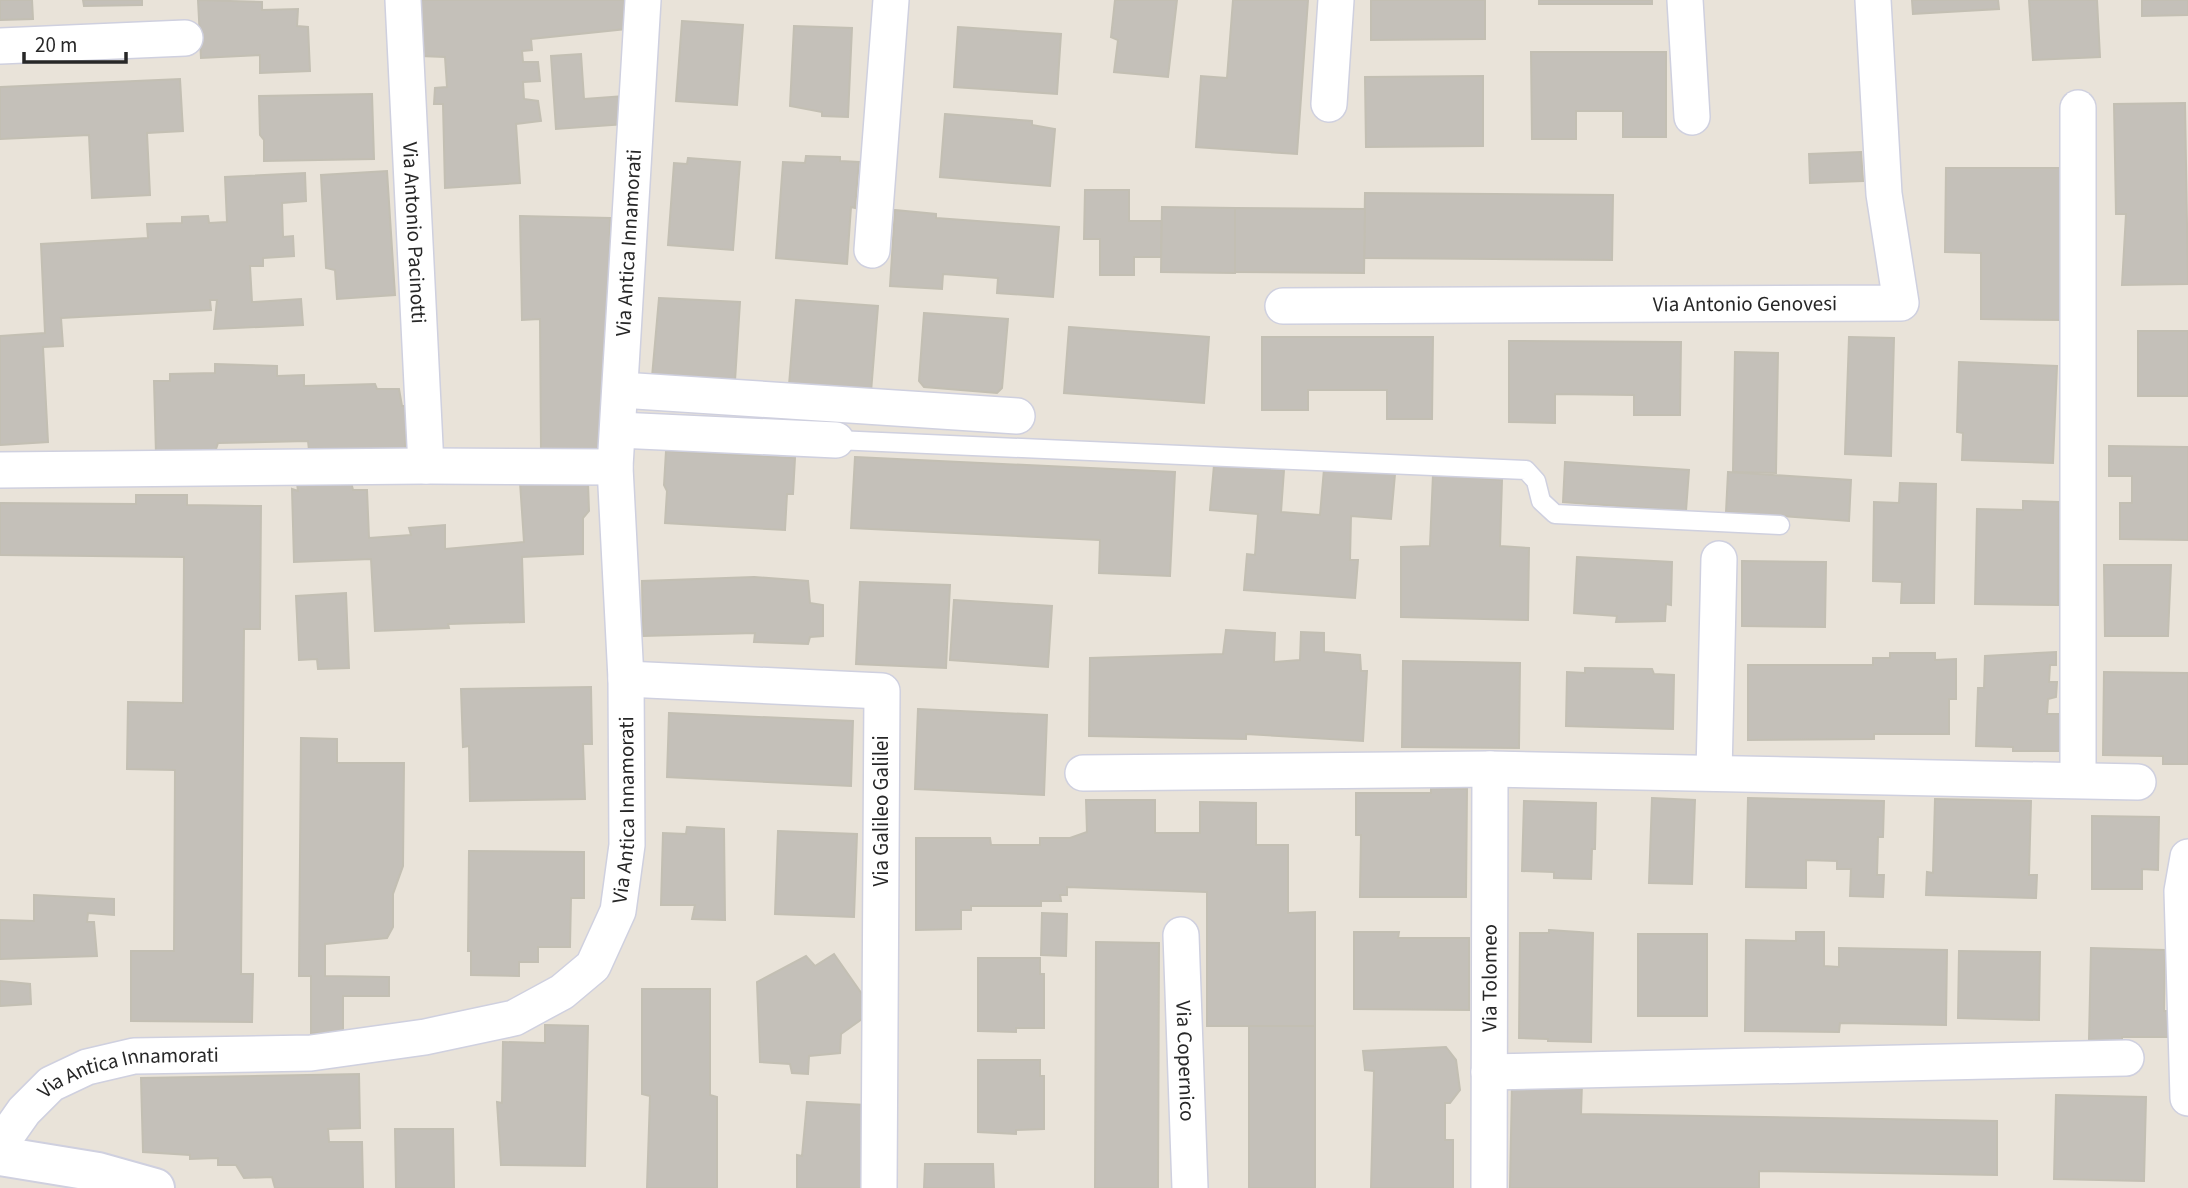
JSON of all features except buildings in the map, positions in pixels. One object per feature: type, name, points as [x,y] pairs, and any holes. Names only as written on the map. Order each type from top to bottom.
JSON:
[{"type":"street","name":"Via Antonio Pacinotti","points":[[403,0],[426,466]]},
{"type":"street","name":"Via Antica Innamorati","points":[[0,1145],[24,1111],[51,1084],[87,1067],[134,1056],[311,1053],[425,1037],[514,1018],[562,992],[593,966],[618,911],[627,845],[626,679],[615,467],[643,0]]},
{"type":"street","points":[[872,250],[891,0]]},
{"type":"street","points":[[1329,104],[1336,0]]},
{"type":"street","points":[[1685,0],[1692,117]]},
{"type":"street","name":"Via Antonio Genovesi","points":[[1283,306],[1901,303],[1884,194],[1873,0]]},
{"type":"street","points":[[0,46],[185,38]]},
{"type":"street","points":[[2078,108],[2078,780]]},
{"type":"street","points":[[621,390],[1017,416]]},
{"type":"street","points":[[618,430],[836,440]]},
{"type":"street","points":[[0,470],[615,467]]},
{"type":"street","points":[[1714,773],[1719,559]]},
{"type":"street","name":"Via Galileo Galilei","points":[[626,679],[882,691],[879,1188]]},
{"type":"street","points":[[1083,773],[1490,769],[2137,782]]},
{"type":"street","name":"Via Tolomeo","points":[[1489,1188],[1490,769]]},
{"type":"street","points":[[2188,858],[2182,891],[2188,1098]]},
{"type":"street","name":"Via Copernico","points":[[1181,935],[1190,1188]]},
{"type":"street","points":[[1489,1072],[2126,1058]]},
{"type":"street","points":[[0,1156],[98,1172],[155,1188]]},
{"type":"lane","points":[[836,440],[1526,470],[1536,481],[1541,501],[1555,514],[1780,525]]}]
